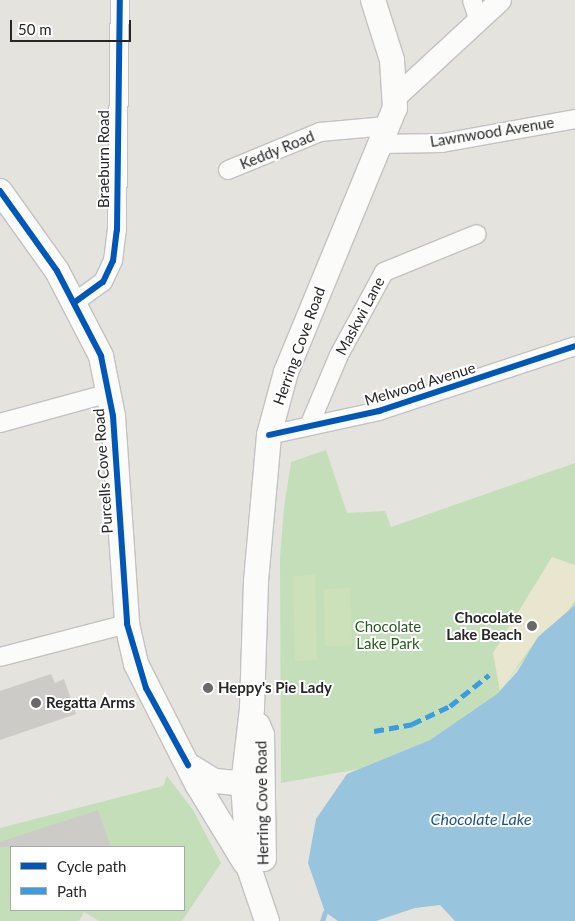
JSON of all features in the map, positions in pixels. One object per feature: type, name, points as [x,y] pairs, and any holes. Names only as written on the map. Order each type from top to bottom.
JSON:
[{"type":"main road","name":"Herring Cove Road","points":[[265,911],[249,868],[252,785],[262,734],[252,708],[256,582],[270,434],[286,372],[383,135],[397,94],[392,60],[373,0]]},
{"type":"main road","name":"Purcells Cove Road","points":[[0,191],[75,302],[101,356],[110,393],[119,477],[126,624],[146,688],[188,765],[249,868]]},
{"type":"main road","points":[[188,765],[215,781],[252,785]]},
{"type":"main road","name":"Herring Cove Road","points":[[252,785],[265,911]]},
{"type":"street","name":"Braeburn Road","points":[[75,302],[104,282],[113,261],[117,230],[120,0]]},
{"type":"street","points":[[472,0],[479,21]]},
{"type":"street","points":[[397,94],[500,0]]},
{"type":"street","name":"Lawnwood Avenue","points":[[383,135],[442,143],[575,119]]},
{"type":"street","name":"Keddy Road","points":[[228,170],[320,132],[383,135]]},
{"type":"street","name":"Maskwi Lane","points":[[309,426],[339,355],[384,272],[477,234]]},
{"type":"street","name":"Melwood Avenue","points":[[270,434],[379,411],[575,346]]},
{"type":"street","points":[[0,423],[110,393]]},
{"type":"street","points":[[0,657],[126,624]]},
{"type":"green space","name":"Chocolate Lake Park","points":[[326,450],[347,513],[385,511],[391,527],[575,463],[575,605],[546,632],[497,694],[430,740],[359,769],[281,783],[280,557],[284,508],[291,462]]},
{"type":"green space","points":[[315,575],[317,660],[295,661],[293,576]]},
{"type":"green space","points":[[350,588],[352,646],[325,646],[324,589]]},
{"type":"green space","points":[[167,776],[193,810],[221,863],[182,921],[99,921],[84,912],[79,921],[0,921],[0,828],[163,786]]},
{"type":"sand","name":"Chocolate Lake Beach","points":[[552,557],[575,565],[575,600],[565,616],[538,637],[500,691],[493,653]]},
{"type":"water","name":"Chocolate Lake","points":[[575,605],[575,921],[455,921],[440,905],[415,908],[376,921],[338,921],[325,912],[308,863],[316,819],[347,774],[430,740],[497,694],[517,672],[538,637]]},
{"type":"building","name":"Regatta Arms","points":[[51,674],[55,683],[64,679],[76,714],[0,740],[0,691]]},
{"type":"building","points":[[98,810],[111,846],[0,847],[0,842]]},
{"type":"waterway","points":[[322,921],[325,912]]},
{"type":"marked path","points":[[374,731],[412,724],[450,706],[489,675]]},
{"type":"cycle path","points":[[75,302],[103,282],[113,261],[117,230],[120,0]]},
{"type":"cycle path","points":[[0,191],[57,271],[101,356],[113,416],[127,624],[146,688],[188,765]]},
{"type":"cycle path","points":[[269,435],[379,411],[575,346]]},
{"type":"place","name":"Chocolate Lake Beach","points":[[532,626]]},
{"type":"place","name":"Heppy's Pie Lady","points":[[208,688]]},
{"type":"place","name":"Regatta Arms","points":[[36,703]]}]
